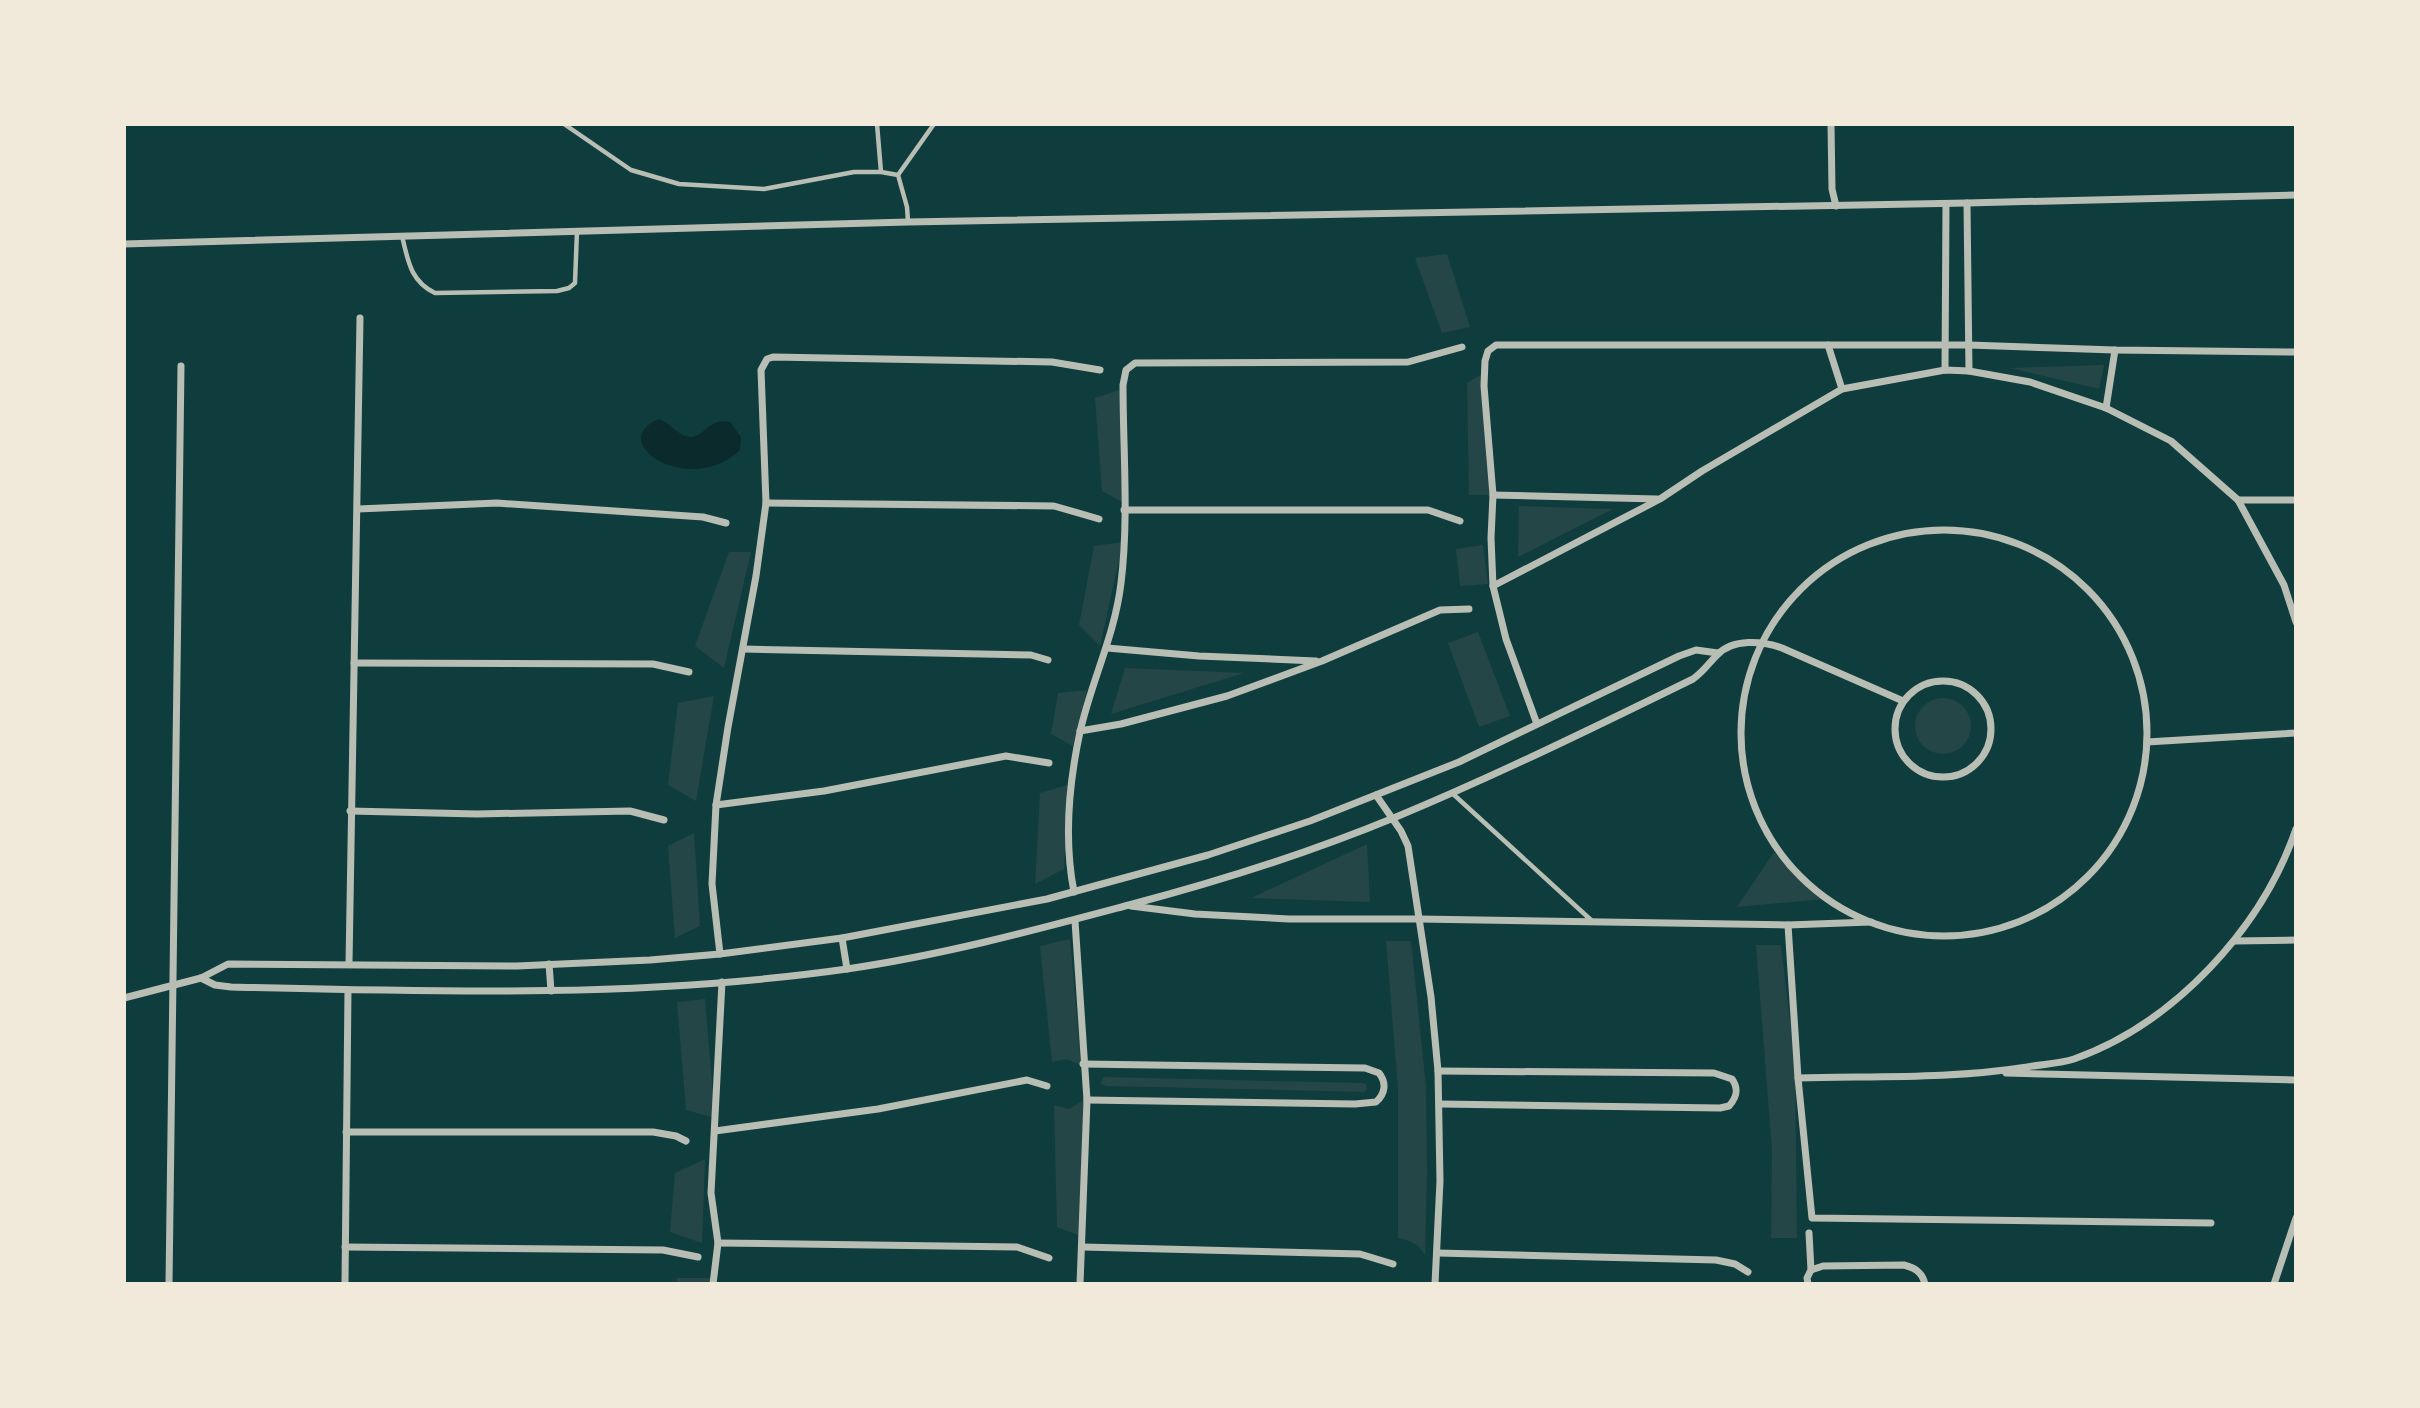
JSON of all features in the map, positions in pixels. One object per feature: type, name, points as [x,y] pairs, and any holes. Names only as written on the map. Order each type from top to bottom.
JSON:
[{"type":"street","points":[[1831,124],[1832,189],[1836,206]]},
{"type":"street","points":[[124,244],[908,222],[1946,204],[2296,195]]},
{"type":"street","points":[[1968,203],[1969,371]]},
{"type":"street","points":[[1945,370],[1946,204]]},
{"type":"street","points":[[349,964],[360,317]]},
{"type":"street","points":[[1537,724],[1506,639],[1493,586],[1493,495],[1484,386],[1485,361],[1488,351],[1496,345],[1945,344],[2115,350],[2296,352]]},
{"type":"street","points":[[1828,345],[1842,389]]},
{"type":"street","points":[[1074,892],[1071,877],[1069,798],[1080,731],[1107,648],[1121,583],[1124,510],[1123,385],[1126,370],[1135,363],[1408,362],[1462,347]]},
{"type":"street","points":[[2106,408],[2115,350]]},
{"type":"street","points":[[720,954],[712,884],[716,805],[766,503],[760,398],[761,370],[767,359],[1052,362],[1100,370]]},
{"type":"street","points":[[169,1284],[181,366]]},
{"type":"street","points":[[1493,586],[1660,499],[1702,471],[1842,389],[1945,370],[1969,371],[2030,382],[2106,408],[2171,441],[2238,500],[2284,585],[2296,622]]},
{"type":"street","points":[[1493,495],[1660,499]]},
{"type":"street","points":[[2238,500],[2296,500]]},
{"type":"street","points":[[358,509],[497,503],[704,517],[726,523]]},
{"type":"street","points":[[766,503],[1054,506],[1100,519]]},
{"type":"street","points":[[1124,510],[1428,510],[1460,521]]},
{"type":"street","points":[[1933,530],[1964,531],[1995,536],[2051,561],[2076,579],[2104,608],[2130,652],[2141,681],[2147,742],[2145,767],[2124,827],[2103,859],[2067,894],[2022,920],[1973,933],[1922,934],[1873,922],[1825,897],[1803,878],[1773,842],[1756,808],[1747,781],[1741,725],[1749,678],[1762,643],[1777,617],[1797,593],[1820,572],[1845,555],[1903,534],[1933,530]]},
{"type":"street","points":[[1080,731],[1121,724],[1227,696],[1322,661],[1440,611],[1469,609]]},
{"type":"street","points":[[201,978],[215,985],[231,987],[551,991],[722,982],[847,968],[946,952],[1201,887],[1392,819],[1521,762],[1693,678],[1707,668],[1718,653],[1739,644],[1762,643],[1782,648],[1903,701]]},
{"type":"street","points":[[1107,648],[1199,656],[1322,661]]},
{"type":"street","points":[[743,649],[1031,655],[1048,660]]},
{"type":"street","points":[[124,998],[201,978],[228,964],[549,964],[720,954],[842,938],[955,918],[1074,892],[1208,855],[1310,821],[1459,762],[1679,656],[1696,650],[1718,653]]},
{"type":"street","points":[[354,663],[653,664],[689,672]]},
{"type":"street","points":[[1944,680],[1960,684],[1974,692],[1984,704],[1991,727],[1987,750],[1978,763],[1965,772],[1941,777],[1918,771],[1906,760],[1898,747],[1894,731],[1896,715],[1903,701],[1914,690],[1929,682],[1944,680]]},
{"type":"street","points":[[2147,742],[2296,733]]},
{"type":"street","points":[[716,805],[824,791],[1006,756],[1049,763]]},
{"type":"street","points":[[1376,795],[1408,846],[1431,997],[1440,1104],[1438,1254],[1435,1284]]},
{"type":"street","points":[[350,811],[477,814],[630,811],[664,820]]},
{"type":"street","points":[[1988,1073],[2072,1059],[2136,1030],[2189,989],[2235,941],[2266,892],[2296,829]]},
{"type":"street","points":[[1127,906],[1195,914],[1289,919],[1788,925],[1873,922]]},
{"type":"street","points":[[1074,921],[1087,1100],[1080,1284]]},
{"type":"street","points":[[1788,925],[1798,1078],[1812,1217],[2211,1223]]},
{"type":"street","points":[[842,938],[847,968]]},
{"type":"street","points":[[2235,941],[2296,940]]},
{"type":"street","points":[[549,964],[551,991]]},
{"type":"street","points":[[713,1284],[718,1243],[711,1193],[722,982]]},
{"type":"street","points":[[345,1284],[348,990]]},
{"type":"street","points":[[1083,1064],[1365,1068],[1379,1073],[1384,1084],[1379,1099],[1367,1104],[1087,1100]]},
{"type":"street","points":[[1438,1071],[1722,1074],[1732,1079],[1737,1093],[1729,1106],[1720,1108],[1440,1104]]},
{"type":"street","points":[[1798,1078],[1988,1073],[2296,1080]]},
{"type":"street","points":[[715,1131],[878,1109],[1027,1080],[1047,1086]]},
{"type":"street","points":[[346,1132],[653,1132],[676,1136],[686,1141]]},
{"type":"street","points":[[2274,1284],[2296,1218]]},
{"type":"street","points":[[1808,1284],[1807,1278],[1811,1270],[1809,1233]]},
{"type":"street","points":[[718,1243],[1017,1247],[1049,1258]]},
{"type":"street","points":[[345,1247],[663,1250],[698,1257]]},
{"type":"street","points":[[1083,1247],[1360,1254],[1393,1264]]},
{"type":"street","points":[[1438,1254],[1716,1260],[1735,1264],[1748,1272]]},
{"type":"street","points":[[1811,1270],[1824,1266],[1904,1265],[1913,1267],[1921,1274],[1924,1284]]},
{"type":"lane","points":[[564,124],[631,170],[679,184],[764,189],[854,172],[881,172],[898,176]]},
{"type":"lane","points":[[877,124],[881,172]]},
{"type":"lane","points":[[898,176],[934,124]]},
{"type":"lane","points":[[898,176],[907,207],[908,222]]},
{"type":"lane","points":[[402,236],[416,280],[435,293],[557,290],[569,288],[575,283],[577,231]]},
{"type":"lane","points":[[1452,793],[1594,923]]},
{"type":"shaded area","points":[[1447,254],[1470,327],[1442,333],[1415,258]]},
{"type":"shaded area","points":[[2104,365],[2099,389],[2010,368]]},
{"type":"shaded area","points":[[1482,374],[1490,495],[1469,495],[1467,383]]},
{"type":"shaded area","points":[[1119,390],[1128,505],[1102,491],[1095,398]]},
{"type":"shaded area","points":[[659,419],[689,437],[717,422],[730,422],[741,437],[740,450],[720,464],[698,469],[677,468],[660,461],[647,451],[641,440],[645,429]]},
{"type":"shaded area","points":[[1519,506],[1613,509],[1518,557]]},
{"type":"shaded area","points":[[1123,542],[1100,646],[1079,625],[1094,546]]},
{"type":"shaded area","points":[[1483,545],[1488,584],[1460,586],[1456,549]]},
{"type":"shaded area","points":[[729,552],[751,552],[724,668],[695,646]]},
{"type":"shaded area","points":[[1478,632],[1510,716],[1479,727],[1448,643]]},
{"type":"shaded area","points":[[1125,668],[1244,673],[1111,714]]},
{"type":"shaded area","points":[[1087,690],[1073,746],[1051,734],[1058,693]]},
{"type":"shaded area","points":[[714,696],[696,801],[668,785],[678,703]]},
{"type":"shaded area","points":[[1937,698],[1949,698],[1959,702],[1967,710],[1971,726],[1967,742],[1959,750],[1949,754],[1937,754],[1927,750],[1919,742],[1915,732],[1915,720],[1919,710],[1927,702]]},
{"type":"shaded area","points":[[1068,785],[1064,869],[1035,884],[1040,793]]},
{"type":"shaded area","points":[[694,833],[700,926],[675,938],[668,846]]},
{"type":"shaded area","points":[[1367,844],[1370,902],[1251,898]]},
{"type":"shaded area","points":[[1774,852],[1825,899],[1737,907]]},
{"type":"shaded area","points":[[1070,939],[1081,1065],[1066,1059],[1052,1062],[1040,946]]},
{"type":"shaded area","points":[[1386,941],[1411,941],[1426,1087],[1425,1255],[1414,1243],[1398,1238],[1398,1089]]},
{"type":"shaded area","points":[[1756,945],[1781,945],[1795,1064],[1797,1238],[1771,1238],[1772,1150]]},
{"type":"shaded area","points":[[705,999],[715,1118],[686,1110],[677,1002]]},
{"type":"shaded area","points":[[1104,1077],[1361,1083],[1366,1084],[1367,1089],[1364,1092],[1106,1086],[1100,1083]]},
{"type":"shaded area","points":[[1084,1100],[1081,1236],[1057,1227],[1054,1105],[1069,1109]]},
{"type":"shaded area","points":[[705,1159],[702,1243],[670,1232],[675,1173]]},
{"type":"shaded area","points":[[677,1278],[712,1278],[711,1284],[677,1284]]}]
